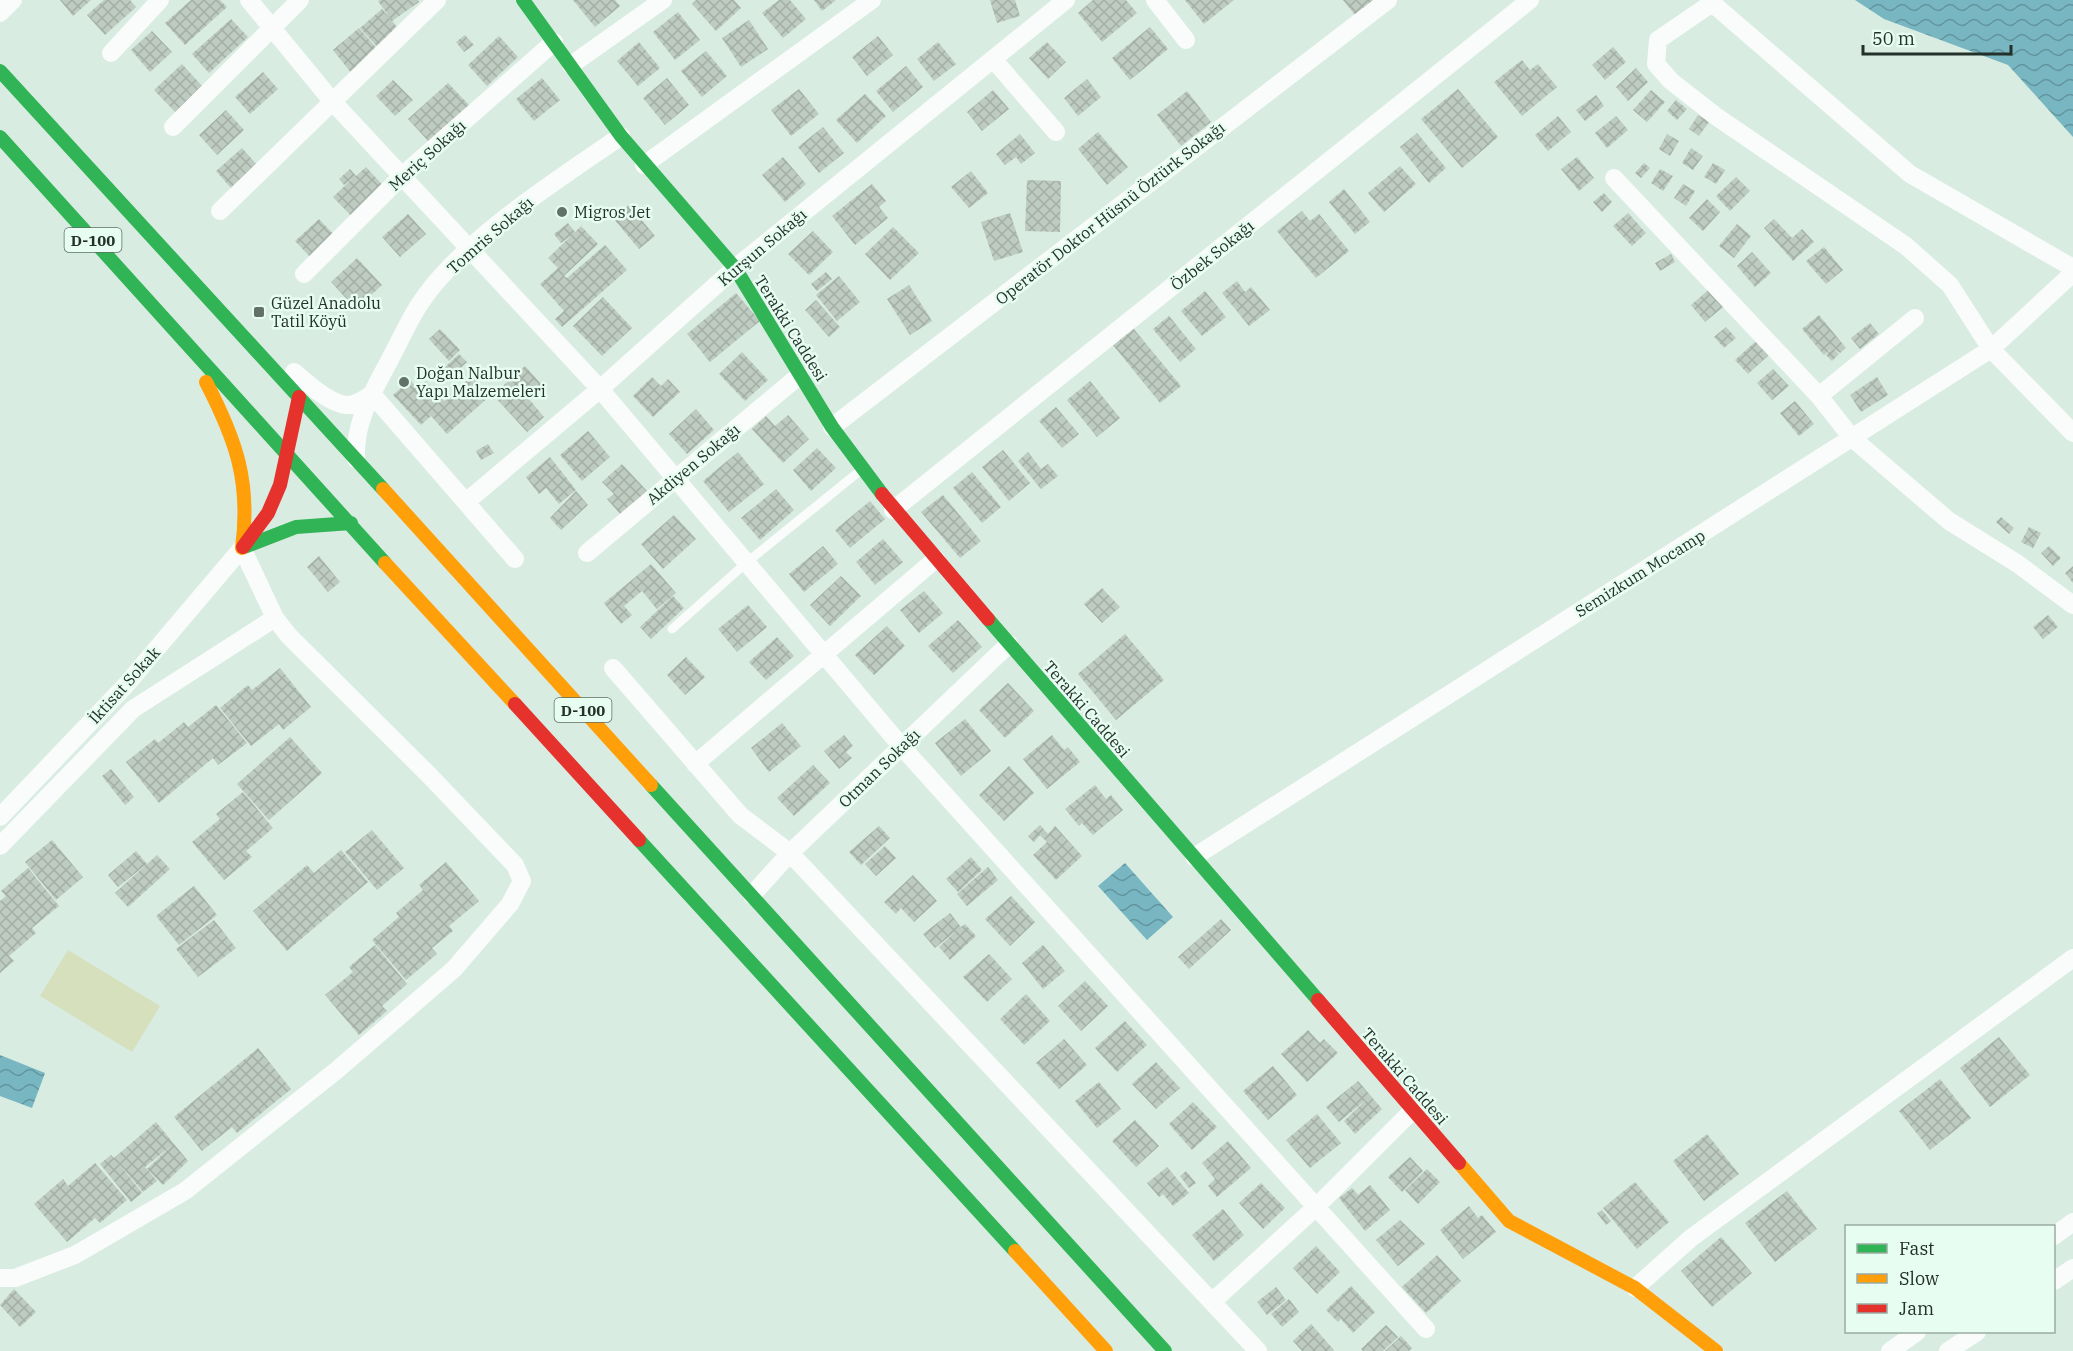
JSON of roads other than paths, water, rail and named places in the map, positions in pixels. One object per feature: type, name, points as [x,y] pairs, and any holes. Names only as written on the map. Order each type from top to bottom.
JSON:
[{"type":"main road","name":"Terakki Caddesi","points":[[523,0],[621,136],[735,268],[832,427],[893,510],[1509,1221],[1635,1288],[1716,1351]]},
{"type":"main road","name":"D-100","points":[[0,71],[1165,1351]]},
{"type":"main road","name":"D-100","points":[[0,137],[1106,1351]]},
{"type":"main road","points":[[186,343],[232,434],[247,502],[242,548]]},
{"type":"main road","points":[[242,548],[267,514],[289,456],[299,397]]},
{"type":"main road","points":[[242,548],[279,530],[304,524],[351,523]]},
{"type":"street","points":[[0,13],[13,0]]},
{"type":"street","points":[[111,53],[160,0]]},
{"type":"street","points":[[249,0],[332,101],[600,389],[902,747],[1426,1329]]},
{"type":"street","points":[[173,127],[300,0]]},
{"type":"street","points":[[220,211],[437,0]]},
{"type":"street","points":[[571,65],[663,0]]},
{"type":"street","points":[[644,165],[872,0]]},
{"type":"street","name":"Kurşun Sokağı","points":[[466,502],[600,389],[735,268],[1066,0]]},
{"type":"street","points":[[1155,0],[1186,40]]},
{"type":"street","name":"Operatör Doktor Hüsnü Öztürk Sokağı","points":[[832,427],[1388,0]]},
{"type":"street","name":"Özbek Sokağı","points":[[893,510],[1530,0]]},
{"type":"street","points":[[2073,268],[1910,174],[1712,3],[1658,40],[1656,64],[1671,81],[1769,154],[1906,246],[1950,285],[1991,349],[2073,433]]},
{"type":"street","name":"Meriç Sokağı","points":[[304,274],[403,175],[554,42]]},
{"type":"street","points":[[993,59],[1056,132]]},
{"type":"street","name":"Tomris Sokağı","points":[[356,461],[357,431],[372,394],[420,304],[470,249],[498,224],[621,136]]},
{"type":"street","points":[[1614,178],[1819,396],[1852,438],[1949,521],[2018,564],[2073,605]]},
{"type":"street","name":"Semizkum Mocamp","points":[[1194,856],[1991,349],[2073,273]]},
{"type":"street","points":[[1819,396],[1915,318]]},
{"type":"street","points":[[245,338],[319,392],[345,405],[358,404],[372,394],[515,559]]},
{"type":"street","name":"Akdiyen Sokağı","points":[[587,553],[800,375]]},
{"type":"street","points":[[0,1278],[15,1278],[75,1255],[185,1191],[337,1070],[454,969],[510,904],[522,882],[515,865],[428,774],[289,636],[275,618],[242,548]]},
{"type":"street","name":"İktisat Sokak","points":[[0,817],[125,686],[242,548]]},
{"type":"street","points":[[695,764],[936,559]]},
{"type":"street","points":[[0,846],[133,709],[275,618]]},
{"type":"street","name":"Otman Sokağı","points":[[752,895],[790,853],[1009,644]]},
{"type":"street","points":[[613,668],[740,815],[790,853],[1258,1351]]},
{"type":"street","points":[[1635,1288],[1691,1238],[2073,957]]},
{"type":"street","points":[[1212,1302],[1316,1207],[1413,1110]]},
{"type":"street","points":[[2055,1235],[2073,1222]]},
{"type":"street","points":[[2055,1280],[2073,1268]]},
{"type":"street","points":[[1890,1351],[1916,1333]]},
{"type":"street","points":[[1948,1351],[1975,1333]]},
{"type":"lane","points":[[672,629],[746,563],[862,468]]},
{"type":"water","points":[[1855,0],[2073,0],[2073,137],[2008,65],[1884,19]]},
{"type":"water","points":[[1125,863],[1173,917],[1147,940],[1098,886]]},
{"type":"water","points":[[0,1055],[45,1073],[32,1108],[0,1096]]},
{"type":"place","name":"Migros Jet","points":[[562,212]]},
{"type":"place","name":"Güzel Anadolu Tatil Köyü","points":[[259,312]]},
{"type":"place","name":"Doğan Nalbur Yapı Malzemeleri","points":[[404,382]]}]
